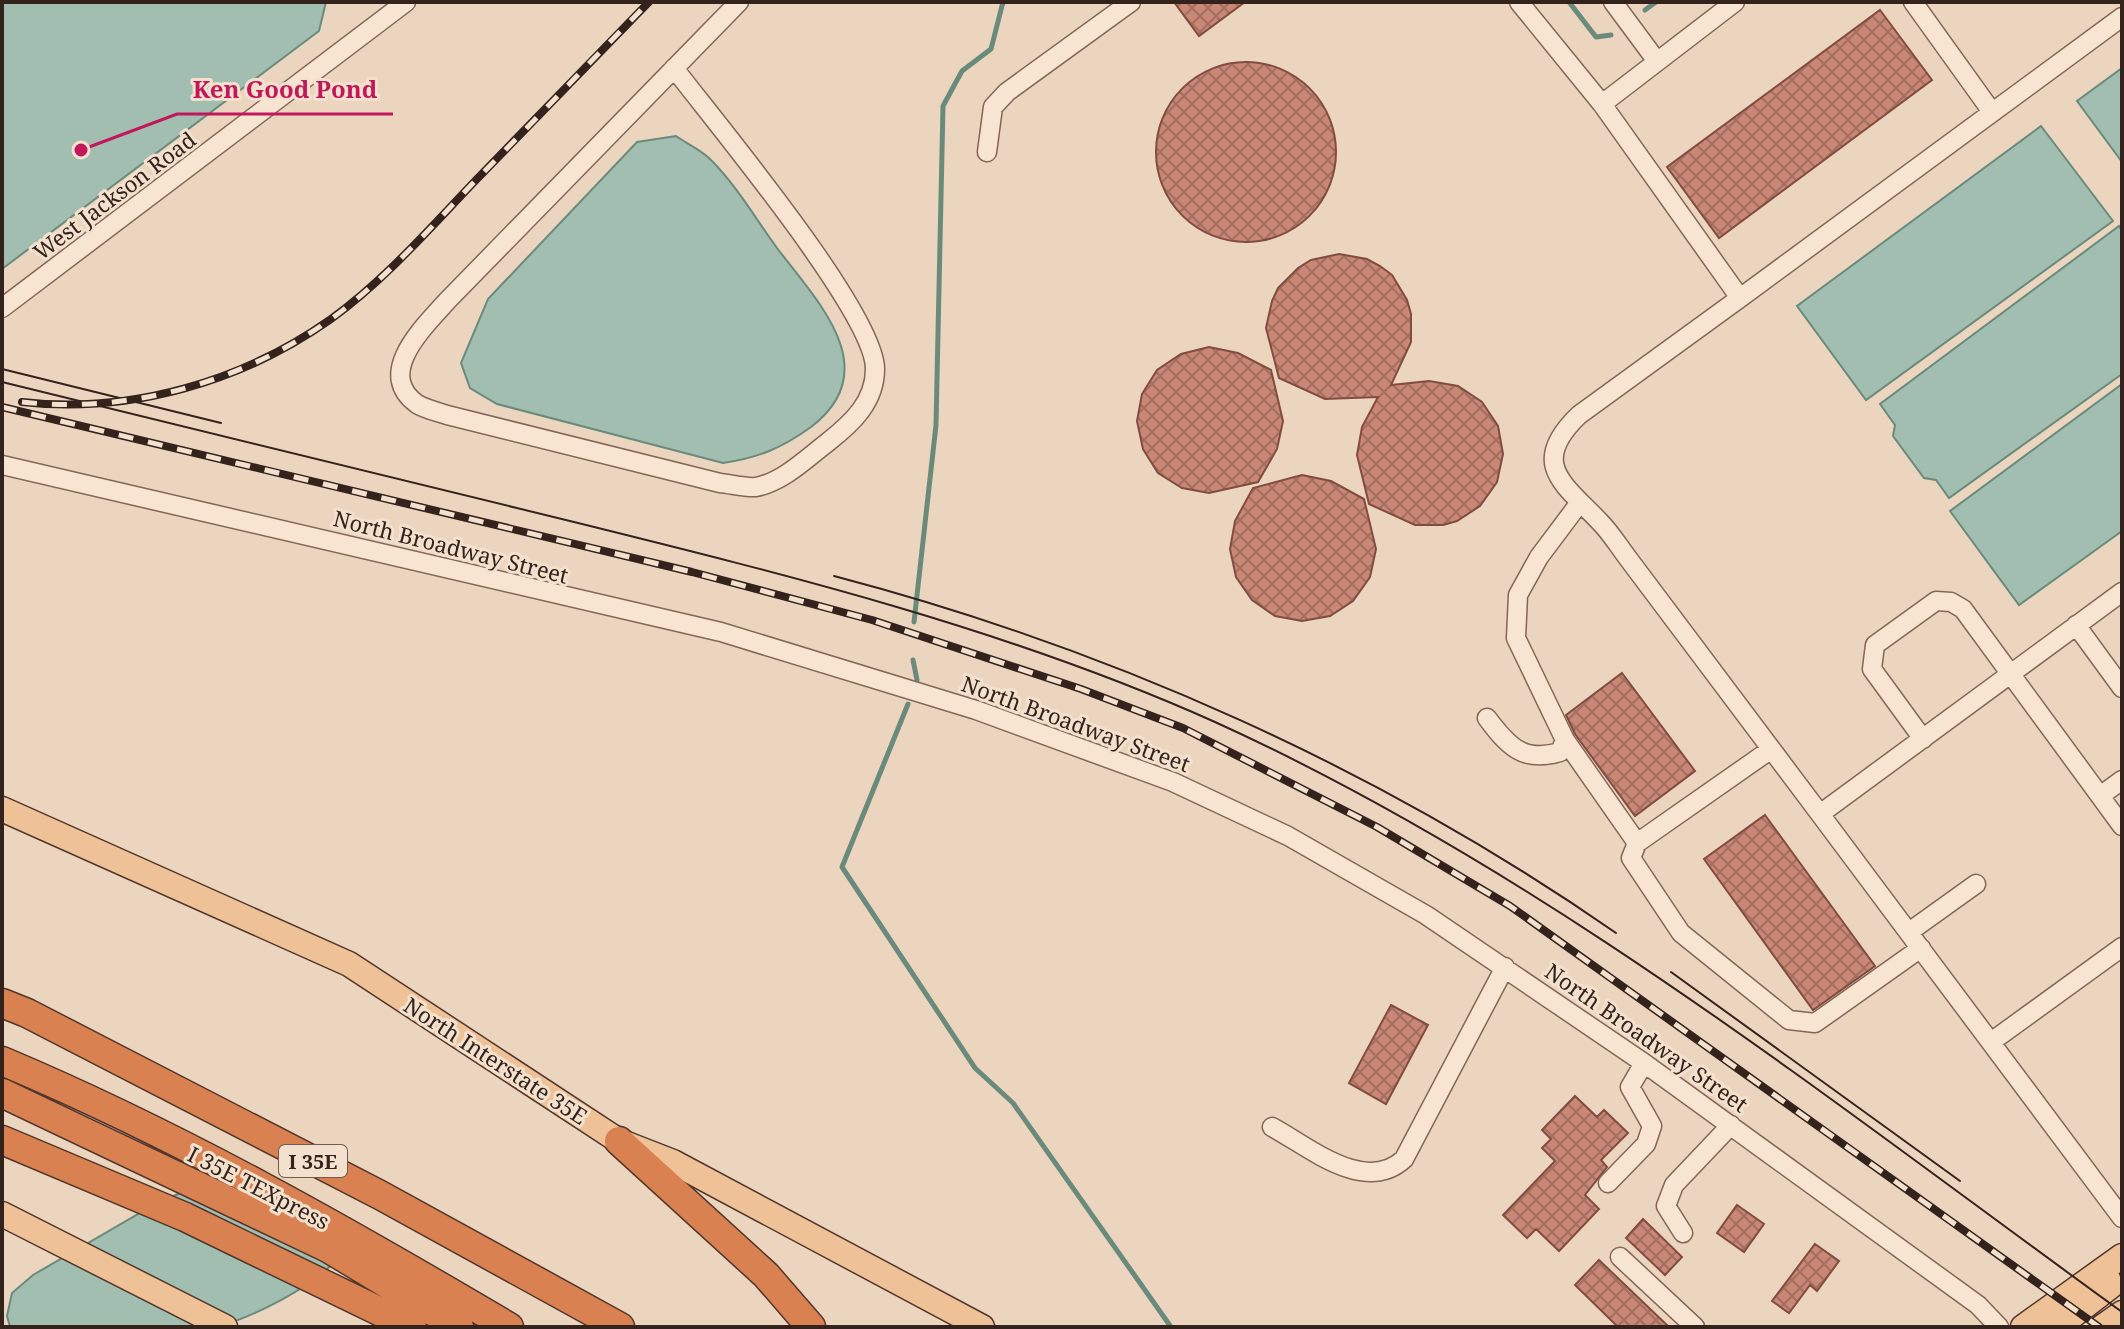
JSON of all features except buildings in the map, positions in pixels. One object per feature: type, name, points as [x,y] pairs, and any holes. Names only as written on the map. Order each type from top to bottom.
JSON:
[{"type":"highway","name":"I 35E","points":[[2,1003],[27,1013],[380,1195],[620,1327]]},
{"type":"highway","name":"I 35E TEXpress","points":[[2,1061],[64,1087],[350,1233],[509,1327]]},
{"type":"highway","points":[[2,1093],[328,1248],[459,1327]]},
{"type":"highway","points":[[2,1140],[185,1217],[412,1327]]},
{"type":"highway","points":[[619,1141],[766,1275],[811,1327]]},
{"type":"main road","name":"North Interstate 35E","points":[[2,809],[349,964],[619,1141],[673,1162],[982,1327]]},
{"type":"main road","points":[[2,1214],[225,1327]]},
{"type":"main road","points":[[2023,1327],[2113,1263]]},
{"type":"main road","points":[[2058,1327],[2111,1286],[2113,1263]]},
{"type":"main road","points":[[2102,1327],[2122,1313]]},
{"type":"street","name":"West Jackson Road","points":[[2,308],[406,2]]},
{"type":"street","points":[[674,68],[821,263],[857,316],[873,353],[872,392],[861,412],[785,475],[755,487],[720,483],[447,415],[416,404],[402,383],[401,362],[413,338],[674,68],[739,2]]},
{"type":"street","points":[[987,152],[993,107],[1007,92],[1111,8],[1131,2]]},
{"type":"street","points":[[1519,2],[1602,104],[1740,298]]},
{"type":"street","points":[[1613,2],[1656,60]]},
{"type":"street","points":[[1602,104],[1735,2]]},
{"type":"street","points":[[1913,2],[1992,112]]},
{"type":"street","points":[[2122,17],[1579,415],[1562,431],[1554,447],[1555,465],[1562,485],[1578,505],[1599,521],[1627,557],[2122,1218]]},
{"type":"street","name":"North Broadway Street","points":[[2,465],[721,632],[976,710],[1173,782],[1288,836],[1426,915],[1505,967],[1731,1125],[1978,1305],[1999,1327]]},
{"type":"street","points":[[1578,505],[1539,557],[1518,595],[1520,647],[1565,740],[1637,843]]},
{"type":"street","points":[[1820,814],[2122,592]]},
{"type":"street","points":[[1923,739],[1872,669],[1875,645],[1936,601],[1951,602],[1963,609],[2122,826]]},
{"type":"street","points":[[2076,625],[2122,688]]},
{"type":"street","points":[[1487,718],[1508,746],[1525,756],[1544,757],[1560,752],[1565,740]]},
{"type":"street","points":[[1770,750],[1637,843],[1631,858],[1681,933],[1789,1020],[1815,1023],[1921,948]]},
{"type":"street","points":[[2100,796],[2122,780]]},
{"type":"street","points":[[1909,932],[1976,884]]},
{"type":"street","points":[[1991,1042],[2122,947]]},
{"type":"street","points":[[1272,1127],[1359,1173],[1385,1173],[1396,1167],[1404,1159],[1505,967]]},
{"type":"street","points":[[1608,1183],[1646,1144],[1652,1126],[1630,1087],[1644,1063]]},
{"type":"street","points":[[1683,1233],[1666,1206],[1674,1185],[1731,1125]]},
{"type":"street","points":[[1620,1257],[1695,1327]]},
{"type":"shaded area","points":[[2,2],[326,2],[319,31],[2,269]]},
{"type":"shaded area","points":[[2122,68],[2122,162],[2077,101]]},
{"type":"shaded area","points":[[2041,126],[2113,221],[1866,400],[1797,306]]},
{"type":"shaded area","points":[[676,136],[707,156],[737,191],[826,313],[838,336],[844,360],[843,383],[833,405],[811,427],[769,451],[723,463],[497,404],[470,388],[461,363],[488,299],[637,142]]},
{"type":"shaded area","points":[[2119,226],[2122,231],[2122,374],[1949,498],[1936,480],[1924,478],[1893,436],[1895,425],[1880,404]]},
{"type":"shaded area","points":[[2122,384],[2122,531],[2019,605],[1950,511]]},
{"type":"shaded area","points":[[208,1180],[338,1255],[318,1277],[282,1300],[243,1318],[213,1327],[10,1327],[7,1316],[12,1293],[33,1275],[152,1206]]},
{"type":"waterway","points":[[914,622],[936,425],[943,106],[962,71],[991,49],[1003,2]]},
{"type":"waterway","points":[[1569,2],[1596,37],[1611,35]]},
{"type":"waterway","points":[[1645,10],[1656,2]]},
{"type":"waterway","points":[[913,660],[917,680]]},
{"type":"waterway","points":[[908,704],[842,867],[975,1068],[1013,1103],[1171,1327]]},
{"type":"tram line","points":[[2,369],[221,423]]},
{"type":"tram line","points":[[2,382],[819,585],[1059,660],[1215,722],[1337,782],[1455,848],[1570,919],[1794,1072],[2122,1312]]},
{"type":"tram line","points":[[834,576],[1040,640],[1241,720],[1433,818],[1616,933]]},
{"type":"tram line","points":[[1671,972],[1960,1181]]},
{"type":"railway","points":[[22,402],[103,403],[144,398],[223,376],[297,341],[351,304],[388,271],[649,2]]},
{"type":"railway","points":[[2,407],[692,572],[872,620],[1081,689],[1183,728],[1377,827],[1510,906],[2099,1327]]},
{"type":"place","name":"Ken Good Pond","points":[[81,150]]}]
